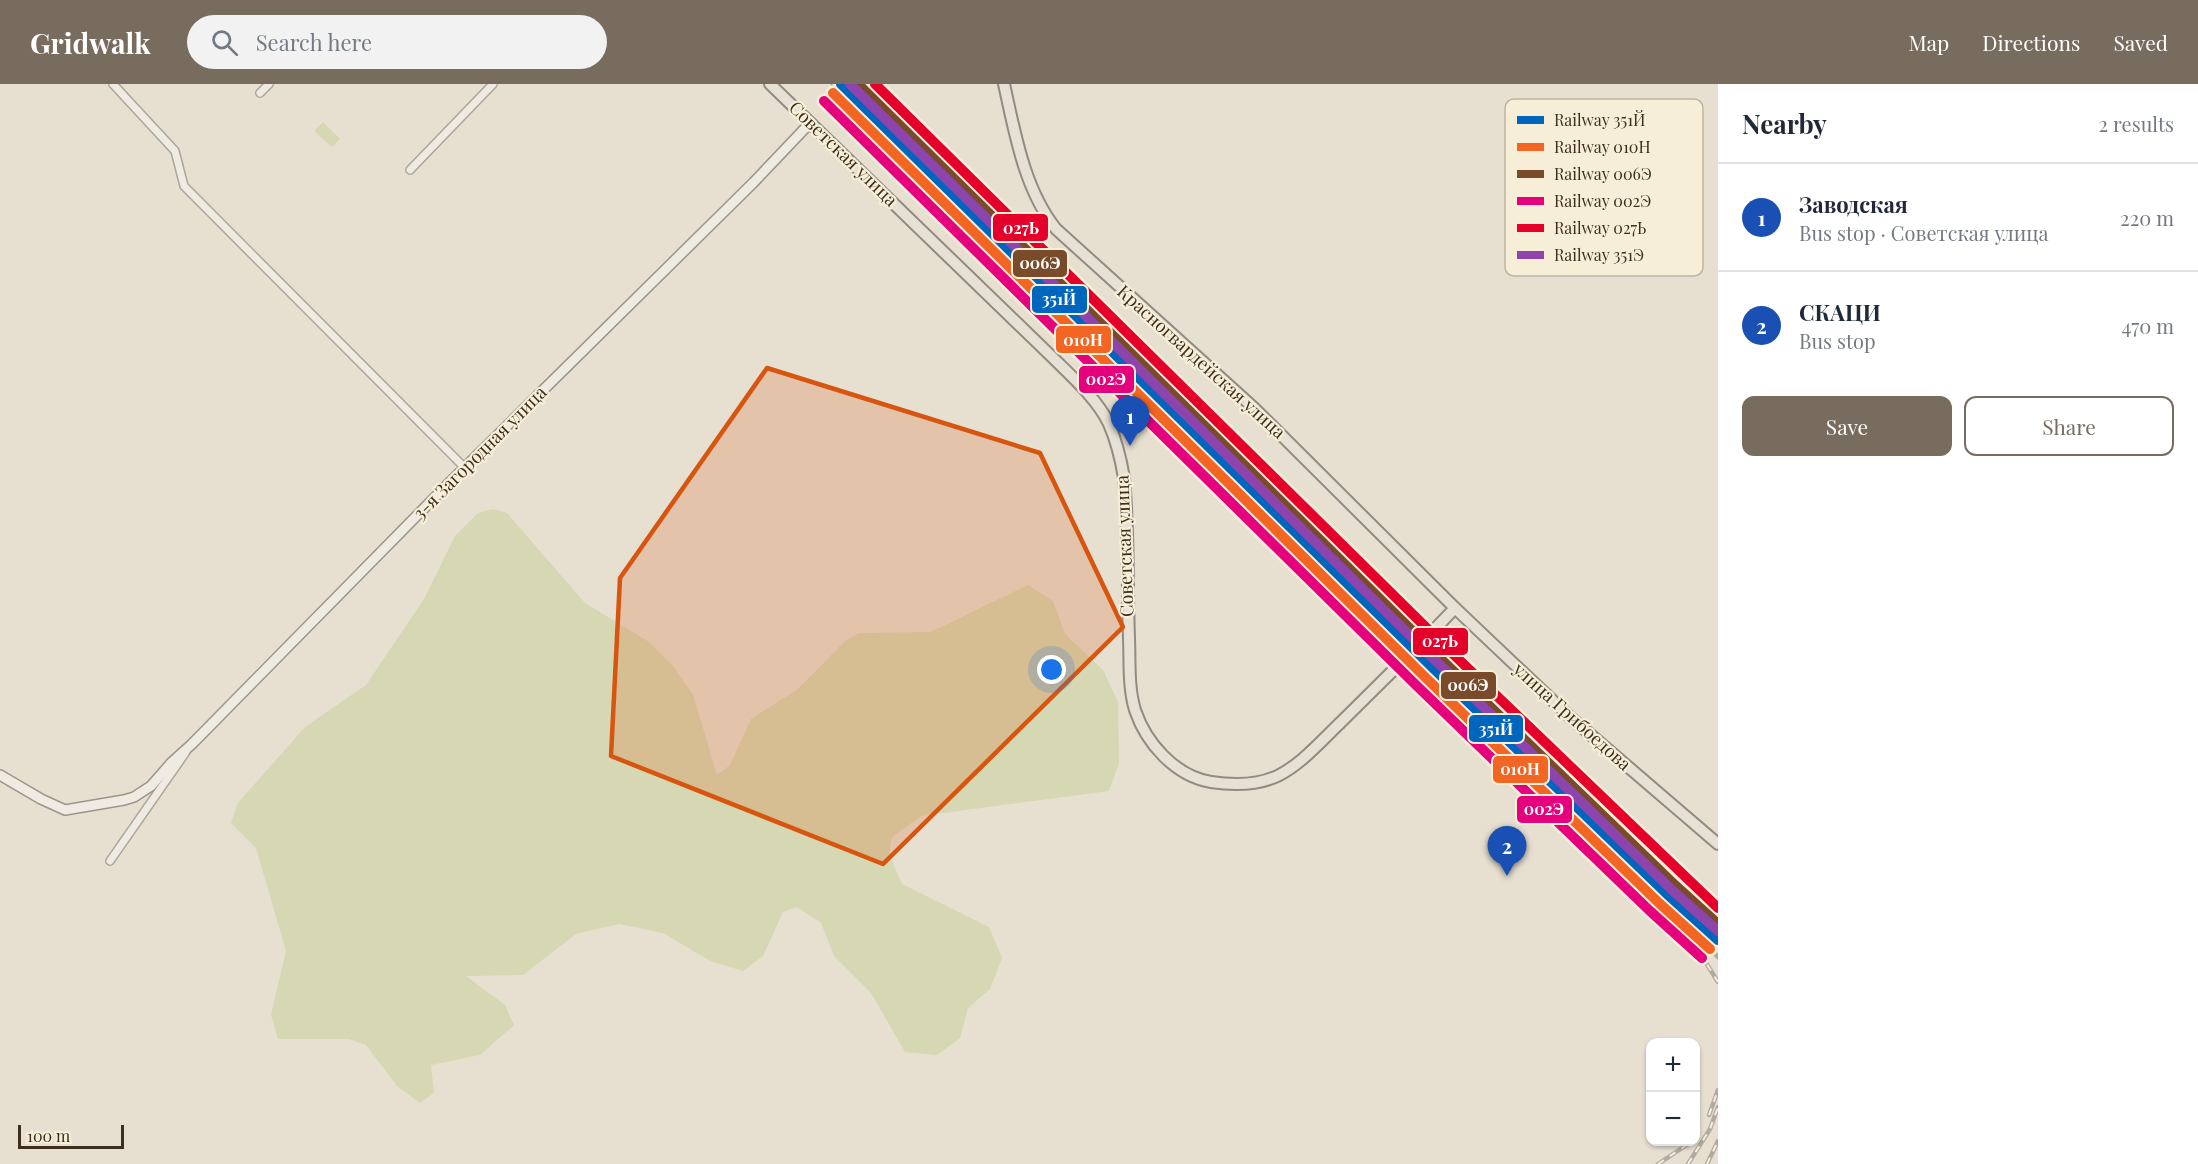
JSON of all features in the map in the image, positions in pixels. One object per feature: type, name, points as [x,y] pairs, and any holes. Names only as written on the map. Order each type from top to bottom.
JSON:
[{"type":"main road","name":"Советская улица","points":[[770,84],[1080,385],[1108,422],[1120,453],[1124,478],[1131,689],[1140,724],[1153,745],[1178,769],[1204,781],[1230,785],[1253,785],[1281,775],[1300,762],[1455,608]]},
{"type":"main road","name":"Красногвардейская улица","points":[[1004,84],[1031,187],[1056,230],[1254,408],[1455,608]]},
{"type":"main road","name":"3-я Загородная улица","points":[[0,775],[65,810],[108,804],[134,797],[147,789],[465,468],[754,182],[811,122]]},
{"type":"main road","name":"улица Грибоедова","points":[[1455,608],[1570,717],[1718,844]]},
{"type":"street","points":[[112,84],[175,151],[184,186],[465,468]]},
{"type":"street","points":[[260,93],[269,84]]},
{"type":"street","points":[[410,170],[493,84]]},
{"type":"street","points":[[110,861],[192,744]]},
{"type":"highlighted area","points":[[767,368],[1040,453],[1123,627],[883,864],[611,756],[620,578]]},
{"type":"green space","points":[[323,122],[340,139],[332,147],[315,132]]},
{"type":"green space","points":[[493,509],[507,513],[585,603],[649,642],[674,667],[693,695],[717,775],[730,765],[751,719],[798,689],[846,640],[859,633],[931,632],[1028,585],[1053,601],[1065,634],[1103,670],[1118,702],[1119,763],[1109,791],[921,816],[892,837],[889,854],[902,884],[989,927],[1002,958],[990,989],[968,1008],[960,1038],[937,1055],[905,1052],[871,993],[834,956],[821,923],[797,907],[783,912],[763,956],[743,971],[710,961],[663,933],[619,924],[576,934],[523,975],[466,976],[505,1005],[514,1025],[480,1055],[431,1065],[434,1093],[420,1103],[397,1086],[366,1045],[349,1039],[278,1039],[271,1015],[286,951],[256,848],[231,823],[238,803],[305,727],[366,685],[424,599],[455,536],[478,513]]},
{"type":"railway","points":[[833,84],[1648,883],[1718,957]]},
{"type":"railway","points":[[891,151],[959,232],[1156,425],[1189,465],[1260,535],[1299,572],[1414,666]]},
{"type":"railway","points":[[1174,435],[1329,585]]},
{"type":"railway","points":[[1685,929],[1718,982]]},
{"type":"railway","points":[[1709,1115],[1718,1090]]},
{"type":"railway","points":[[1688,1164],[1710,1129],[1718,1107]]},
{"type":"railway","points":[[1707,1164],[1718,1141]]},
{"type":"railway","points":[[1658,1164],[1685,1146]]},
{"type":"rail line","name":"351Й","points":[[841,84],[1435,670],[1667,894],[1718,940]]},
{"type":"rail line","name":"351Э","points":[[850,84],[1440,665],[1671,889],[1718,931]]},
{"type":"rail line","name":"006Э","points":[[858,84],[1443,661],[1718,924]]},
{"type":"rail line","name":"027Ь","points":[[875,84],[1452,653],[1718,908]]},
{"type":"rail line","name":"010Н","points":[[833,93],[1427,679],[1659,903],[1710,949]]},
{"type":"rail line","name":"002Э","points":[[824,101],[1418,687],[1650,911],[1702,958]]},
{"type":"place","name":"Заводская","points":[[1130,446]]},
{"type":"place","name":"СКАЦИ","points":[[1507,876]]}]
